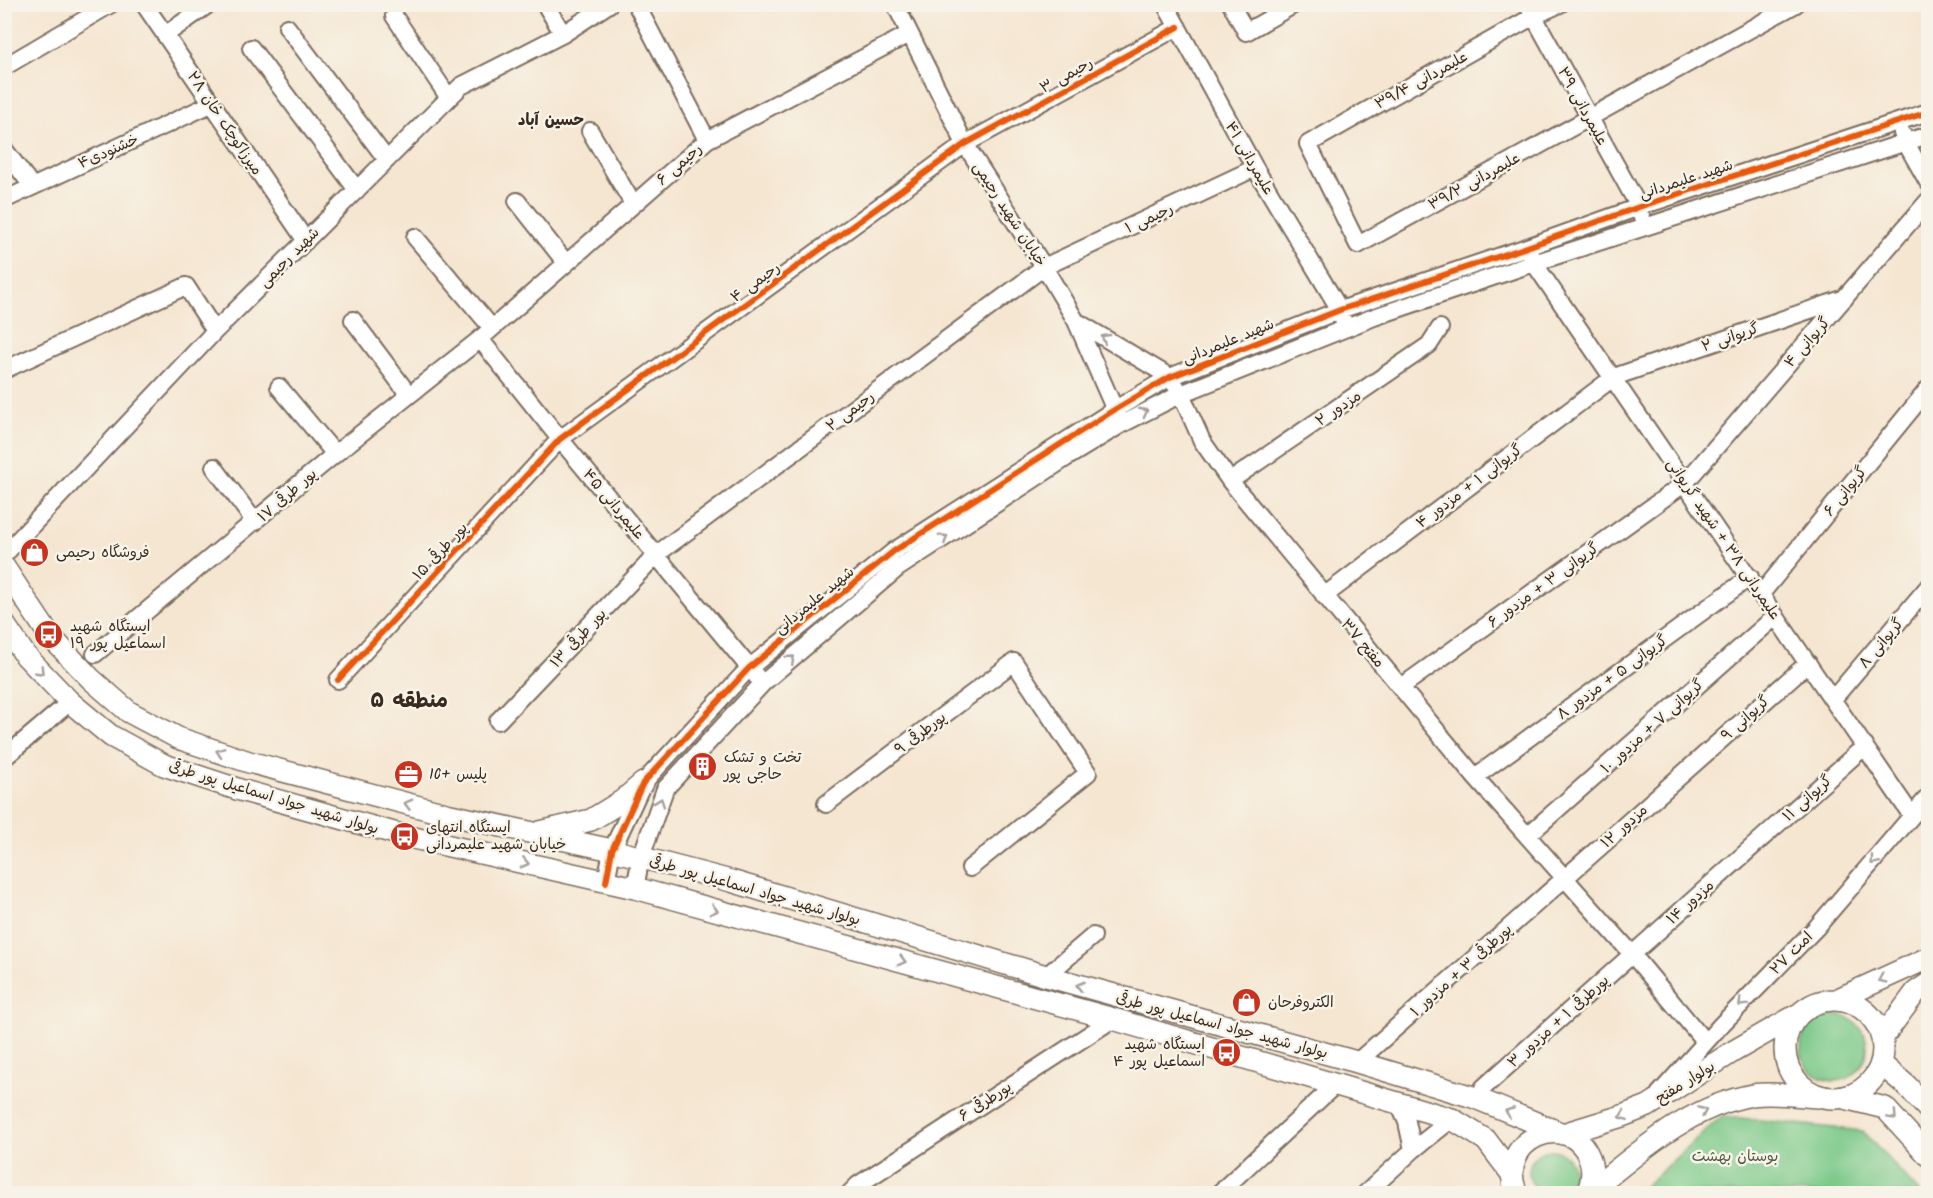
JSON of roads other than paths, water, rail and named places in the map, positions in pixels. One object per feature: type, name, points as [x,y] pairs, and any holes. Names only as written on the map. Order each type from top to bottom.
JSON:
[{"type":"main road","name":"بولوار شهید جواد اسماعیل پور طرقی","points":[[4,567],[49,635],[91,679],[129,712],[178,738],[261,765],[446,814],[612,850],[731,881],[1046,976],[1357,1062],[1473,1097],[1573,1138],[1581,1145],[1591,1163],[1591,1184],[1587,1194]]},
{"type":"main road","name":"بولوار شهید جواد اسماعیل پور طرقی","points":[[4,624],[25,655],[70,702],[111,736],[164,765],[240,790],[405,836],[635,888],[1113,1019],[1452,1119],[1486,1140],[1512,1186]]},
{"type":"main road","points":[[534,834],[591,820],[622,801],[643,783]]},
{"type":"main road","points":[[1836,1000],[1929,958]]},
{"type":"main road","points":[[1882,1038],[1916,992],[1929,984]]},
{"type":"main road","points":[[1587,1194],[1648,1145],[1690,1117],[1724,1102],[1756,1095],[1845,1098],[1867,1086],[1876,1076],[1881,1064],[1882,1038],[1878,1026],[1865,1011],[1849,1002],[1823,1001],[1811,1005],[1800,1013],[1786,1035],[1785,1060],[1790,1072],[1797,1083],[1819,1097]]},
{"type":"main road","name":"بولوار مفتح","points":[[1512,1186],[1513,1162],[1524,1144],[1542,1134],[1563,1134],[1648,1106],[1734,1051],[1800,1013]]},
{"type":"main road","points":[[1881,1064],[1929,1109]]},
{"type":"main road","points":[[1845,1098],[1885,1108],[1929,1155]]},
{"type":"street","points":[[4,67],[111,4]]},
{"type":"street","name":"میرزاکوچک خان ۲۸","points":[[144,4],[306,241]]},
{"type":"street","points":[[165,35],[209,4]]},
{"type":"street","points":[[545,4],[564,34]]},
{"type":"street","name":"شهید رحیمی","points":[[4,555],[215,331],[461,86],[564,34],[609,4]]},
{"type":"street","points":[[636,4],[707,140]]},
{"type":"street","name":"خیابان شهید رحیمی","points":[[895,4],[965,144],[1076,321],[1118,417]]},
{"type":"street","name":"علیمردانی ۴۱","points":[[1165,4],[1255,168],[1340,310],[1346,329]]},
{"type":"street","points":[[1231,4],[1246,32],[1295,4]]},
{"type":"street","name":"علیمردانی ۳۹/۴","points":[[1358,245],[1308,144],[1531,10],[1560,4]]},
{"type":"street","name":"علیمردانی ۳۹/۲","points":[[1358,245],[1796,4]]},
{"type":"street","name":"علیمردانی ۳۹","points":[[1531,10],[1639,207],[1644,227]]},
{"type":"street","points":[[394,16],[449,98]]},
{"type":"street","points":[[287,27],[387,160]]},
{"type":"street","name":"رحیمی ۳","points":[[965,144],[1178,27]]},
{"type":"street","name":"رحیمی ۶","points":[[486,334],[707,140],[909,34]]},
{"type":"street","points":[[251,48],[357,190]]},
{"type":"street","name":"خشنودی۴","points":[[4,200],[212,104]]},
{"type":"street","name":"شهید علیمردانی","points":[[635,888],[641,857],[665,789],[763,684],[898,568],[1066,459],[1170,377],[1340,310],[1639,207],[1929,112]]},
{"type":"street","points":[[1898,122],[1906,143],[1929,182]]},
{"type":"street","points":[[590,131],[633,204]]},
{"type":"street","name":"شهید علیمردانی","points":[[606,882],[612,850],[643,783],[749,668],[894,551],[1118,417],[1374,317],[1929,135]]},
{"type":"street","name":"رحیمی ۴","points":[[560,439],[965,144]]},
{"type":"street","points":[[4,149],[32,186]]},
{"type":"street","name":"رحیمی ۱","points":[[1044,267],[1255,168]]},
{"type":"street","points":[[517,201],[566,262]]},
{"type":"street","name":"گریوانی ۴","points":[[1685,483],[1929,201]]},
{"type":"street","name":"علیمردانی ۴۵","points":[[416,237],[560,439],[763,684]]},
{"type":"street","name":"علیمردانی ۳۸ + شهید گریوانی","points":[[1527,247],[1534,263],[1912,816]]},
{"type":"street","name":"رحیمی ۲","points":[[657,554],[1044,267]]},
{"type":"street","points":[[4,370],[186,286],[215,331]]},
{"type":"street","name":"گریوانی ۲","points":[[1614,377],[1845,297]]},
{"type":"street","points":[[353,320],[409,395]]},
{"type":"street","points":[[1076,321],[1170,377]]},
{"type":"street","name":"مزدور ۲","points":[[1230,481],[1430,345],[1440,328]]},
{"type":"street","name":"پور طرقی ۱۷","points":[[95,654],[335,454],[486,334]]},
{"type":"street","name":"مفتح ۳۷","points":[[1170,377],[1181,394],[1202,441],[1230,481],[1475,777],[1632,954],[1705,1042]]},
{"type":"street","name":"گریوانی ۱ + مزدور ۴","points":[[1324,596],[1614,377]]},
{"type":"street","points":[[279,387],[335,454]]},
{"type":"street","name":"گریوانی ۶","points":[[1761,594],[1929,389]]},
{"type":"street","name":"پور طرقی ۱۵","points":[[338,680],[560,439]]},
{"type":"street","points":[[214,467],[255,522]]},
{"type":"street","name":"گریوانی ۳ + مزدور ۶","points":[[1401,687],[1685,483]]},
{"type":"street","name":"پور طرقی ۱۳","points":[[498,722],[657,554]]},
{"type":"street","name":"گریوانی ۵ + مزدور ۸","points":[[1475,777],[1750,578]]},
{"type":"street","name":"گریوانی ۸","points":[[1833,699],[1929,587]]},
{"type":"street","name":"گریوانی ۷ + مزدور ۱۰","points":[[1527,836],[1776,616]]},
{"type":"street","name":"پورطرقی ۹","points":[[825,804],[1014,662],[1088,774],[970,868]]},
{"type":"street","name":"گریوانی ۹","points":[[1683,774],[1808,663]]},
{"type":"street","points":[[4,758],[70,702]]},
{"type":"street","name":"گریوانی ۱۱","points":[[1749,850],[1865,746]]},
{"type":"street","name":"مزدور ۱۲","points":[[1565,878],[1683,774]]},
{"type":"street","name":"امت ۲۷","points":[[1648,1106],[1705,1042],[1816,928],[1929,797]]},
{"type":"street","name":"مزدور ۱۴","points":[[1632,954],[1749,850]]},
{"type":"street","name":"پورطرقی ۳ + مزدور ۱","points":[[1357,1062],[1565,878]]},
{"type":"street","points":[[1046,976],[1093,936]]},
{"type":"street","name":"پورطرقی ۱ + مزدور ۳","points":[[1483,1088],[1632,954]]},
{"type":"street","name":"پورطرقی ۶","points":[[858,1191],[1113,1019]]},
{"type":"street","points":[[1218,1194],[1334,1086]]},
{"type":"street","points":[[1399,1104],[1407,1122],[1413,1150]]},
{"type":"street","points":[[1365,1194],[1413,1150],[1452,1119]]},
{"type":"place","name":"فروشگاه رحیمی","points":[[35,552]]},
{"type":"place","name":"ایستگاه شهید اسماعیل پور ۱۹","points":[[49,635]]},
{"type":"place","name":"تخت و تشک حاجی پور","points":[[703,766]]},
{"type":"place","name":"پلیس +10","points":[[408,774]]},
{"type":"place","name":"ایستگاه انتهای خیابان شهید علیمردانی","points":[[405,836]]},
{"type":"place","name":"الکتروفرحان","points":[[1247,1002]]},
{"type":"place","name":"ایستگاه شهید اسماعیل پور ۴","points":[[1226,1053]]},
{"type":"district","name":"حسین آباد","points":[[551,119]]},
{"type":"district","name":"منطقه ۵","points":[[409,700]]},
{"type":"park label","name":"بوستان بهشت","points":[[1735,1156]]}]
